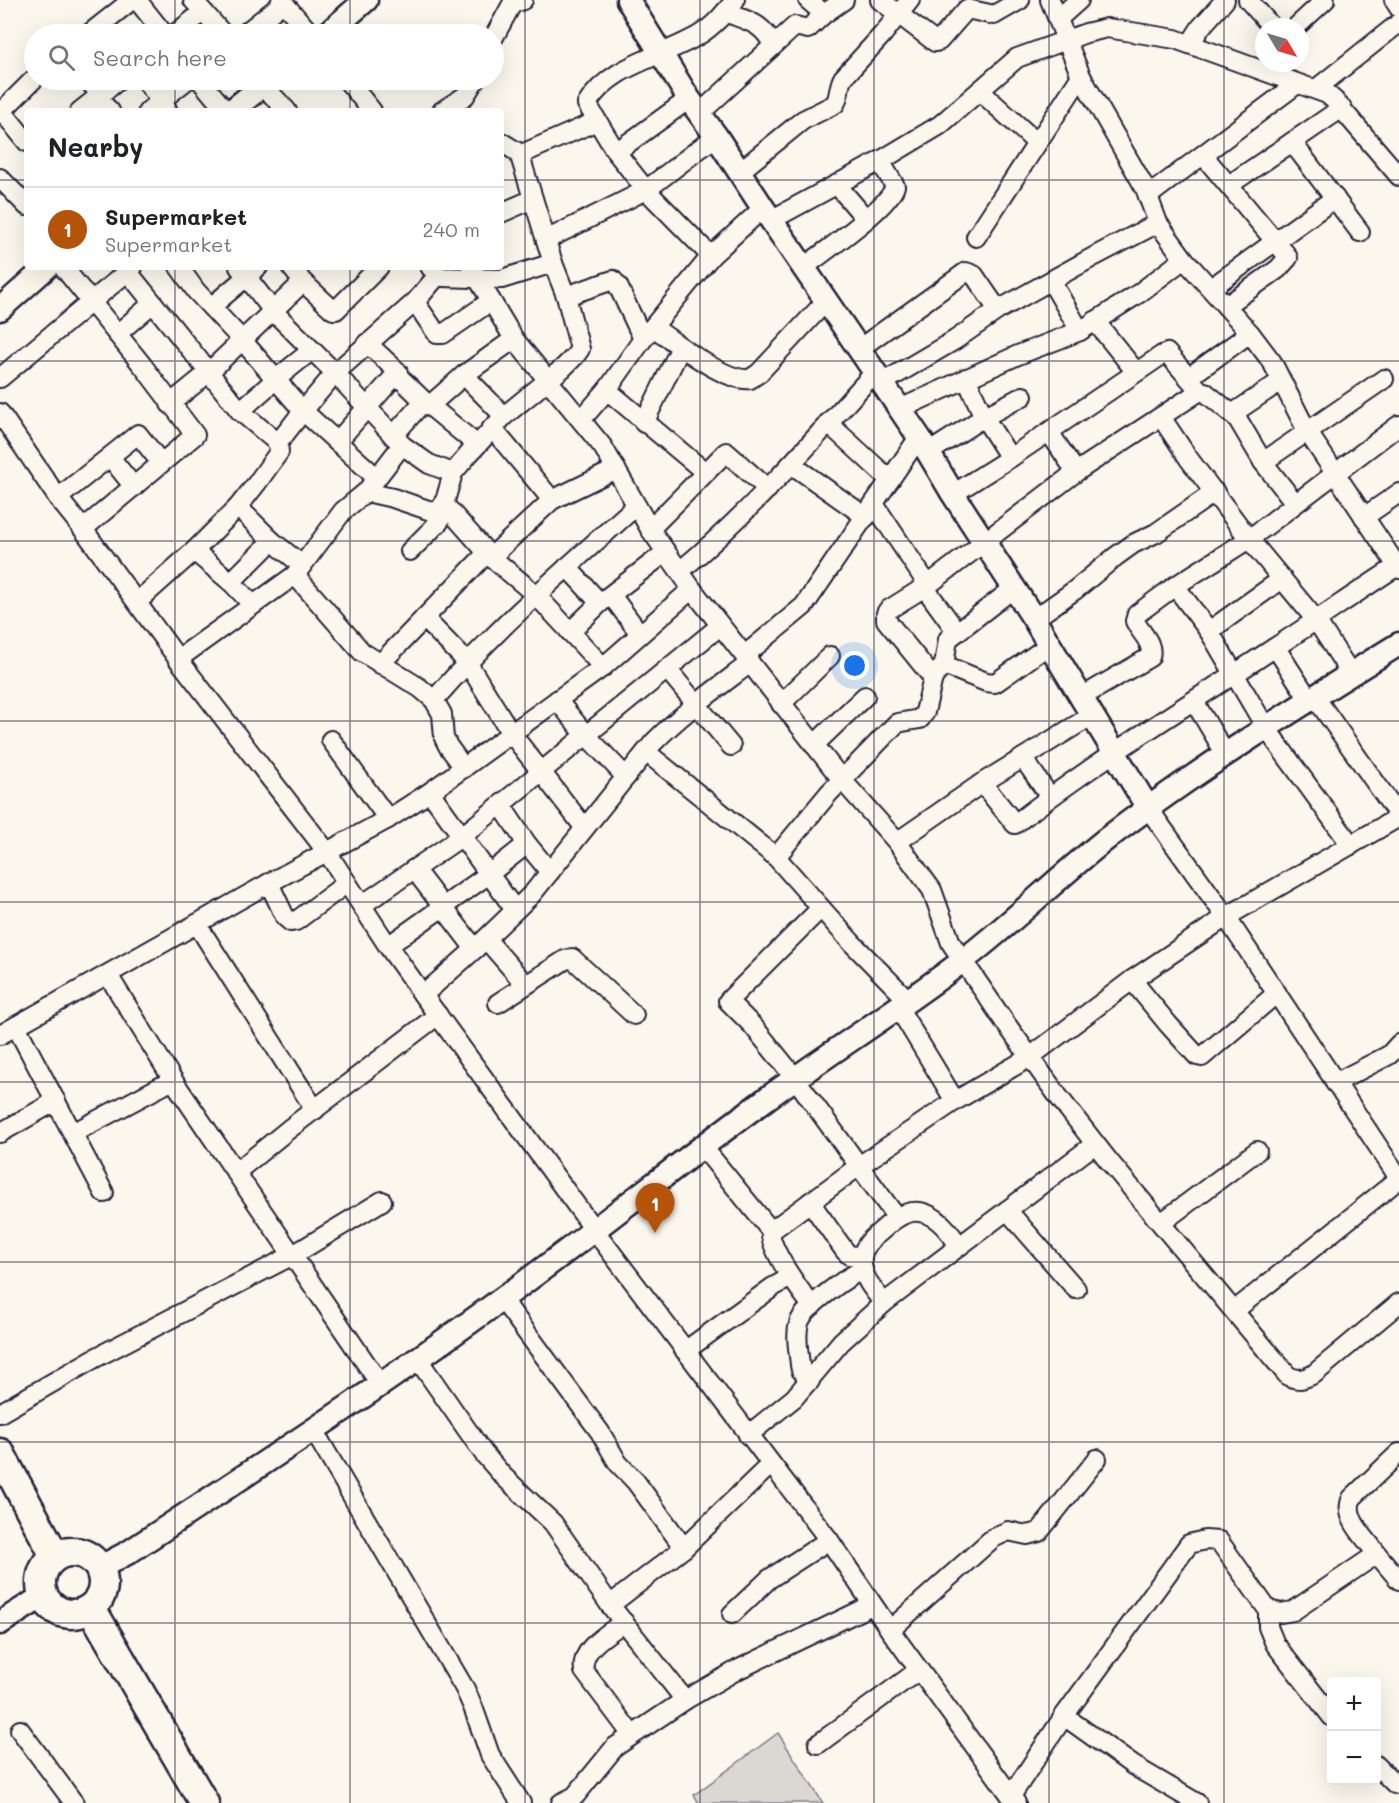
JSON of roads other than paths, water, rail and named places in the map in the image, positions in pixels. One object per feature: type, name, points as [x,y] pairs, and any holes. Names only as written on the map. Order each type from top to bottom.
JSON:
[{"type":"main road","points":[[0,1453],[55,1556]]},
{"type":"main road","points":[[74,1551],[83,1553],[91,1557],[99,1568],[103,1581],[102,1591],[91,1608],[72,1614],[62,1613],[53,1608],[43,1596],[40,1582],[42,1572],[55,1556],[74,1551]]},
{"type":"main road","points":[[91,1608],[204,1803]]},
{"type":"street","points":[[108,24],[132,0]]},
{"type":"street","points":[[137,0],[156,24]]},
{"type":"street","points":[[338,24],[366,0]]},
{"type":"street","points":[[628,0],[694,107],[716,136],[924,445],[1034,619],[1148,808],[1226,916],[1399,1179],[1234,1311]]},
{"type":"street","points":[[808,0],[824,14]]},
{"type":"street","points":[[616,152],[694,107],[795,26],[808,28],[844,0]]},
{"type":"street","points":[[880,0],[905,7],[935,42],[939,41],[967,9],[994,15],[1020,0]]},
{"type":"street","points":[[982,783],[1015,824],[1114,752],[1398,567],[1307,431],[1272,362],[1250,333],[1184,259],[1158,223],[1148,196],[1082,76],[1050,0]]},
{"type":"street","points":[[1059,18],[1079,0]]},
{"type":"street","points":[[1190,44],[1201,27],[1225,0]]},
{"type":"street","points":[[1248,0],[1264,18]]},
{"type":"street","points":[[1306,18],[1325,0]]},
{"type":"street","points":[[1394,0],[1399,8]]},
{"type":"street","points":[[256,24],[282,1],[302,24]]},
{"type":"street","points":[[502,24],[514,1]]},
{"type":"street","points":[[183,24],[198,6],[214,24]]},
{"type":"street","points":[[711,256],[646,190],[616,152],[587,104],[598,91],[624,70],[690,40],[708,29],[730,6],[768,34],[773,45]]},
{"type":"street","points":[[740,172],[797,125],[835,104],[843,78],[905,7]]},
{"type":"street","points":[[1316,89],[1399,23]]},
{"type":"street","points":[[582,419],[711,256],[767,214],[837,185],[940,125],[1017,58],[1086,33],[1107,28],[1161,36],[1255,64]]},
{"type":"street","points":[[1279,72],[1298,84],[1331,96],[1397,170]]},
{"type":"street","points":[[976,237],[1082,76]]},
{"type":"street","points":[[1148,196],[1298,84]]},
{"type":"street","points":[[24,89],[1,112],[24,139]]},
{"type":"street","points":[[94,90],[108,108]]},
{"type":"street","points":[[84,108],[106,90]]},
{"type":"street","points":[[150,90],[159,108],[177,90]]},
{"type":"street","points":[[208,90],[223,108]]},
{"type":"street","points":[[234,108],[254,90]]},
{"type":"street","points":[[269,90],[284,108]]},
{"type":"street","points":[[355,90],[370,108]]},
{"type":"street","points":[[451,108],[469,90]]},
{"type":"street","points":[[980,91],[1037,143]]},
{"type":"street","points":[[1229,185],[1342,108]]},
{"type":"street","points":[[519,153],[597,121]]},
{"type":"street","points":[[546,240],[646,190],[716,136]]},
{"type":"street","points":[[1292,142],[1360,232]]},
{"type":"street","points":[[410,551],[439,522],[453,473],[498,422],[575,356],[580,349],[566,296],[519,153],[504,144]]},
{"type":"street","points":[[1203,155],[1287,256],[1287,261],[1226,306]]},
{"type":"street","points":[[803,267],[866,219],[895,190],[880,161]]},
{"type":"street","points":[[0,178],[24,203]]},
{"type":"street","points":[[837,185],[866,219]]},
{"type":"street","points":[[1210,288],[1335,198]]},
{"type":"street","points":[[504,212],[533,199]]},
{"type":"street","points":[[680,571],[719,539],[828,423],[878,377],[955,340],[998,310],[1158,223]]},
{"type":"street","points":[[900,410],[966,378],[1088,326],[1138,294],[1184,259]]},
{"type":"street","points":[[278,443],[335,373],[415,302],[434,271],[448,278],[474,273],[502,279],[553,262]]},
{"type":"street","points":[[0,309],[45,270]]},
{"type":"street","points":[[65,270],[195,435],[83,529]]},
{"type":"street","points":[[0,378],[92,302],[126,270]]},
{"type":"street","points":[[129,270],[153,303],[240,411],[278,443],[279,452],[238,507],[194,551],[137,602]]},
{"type":"street","points":[[186,270],[211,307],[303,411],[337,442],[372,485],[393,498],[442,509],[489,555],[536,595],[603,667]]},
{"type":"street","points":[[211,307],[248,270],[273,311],[398,441],[429,464],[453,473]]},
{"type":"street","points":[[293,270],[333,310],[376,270]]},
{"type":"street","points":[[474,273],[514,339],[603,447],[650,529],[692,589],[814,746],[897,842],[935,894],[948,938],[1030,1057],[1095,1144],[1288,1376],[1296,1380],[1305,1379],[1314,1374],[1399,1303]]},
{"type":"street","points":[[860,348],[966,273],[974,275],[998,310]]},
{"type":"street","points":[[566,296],[613,280],[648,333],[681,347],[732,377],[750,379],[759,373],[827,300]]},
{"type":"street","points":[[1051,281],[1088,326],[1136,372]]},
{"type":"street","points":[[170,404],[208,373],[303,282]]},
{"type":"street","points":[[415,302],[437,334],[443,334],[491,301]]},
{"type":"street","points":[[117,334],[153,303]]},
{"type":"street","points":[[1049,645],[995,683],[986,682],[938,672],[885,616],[891,607],[926,586],[985,543],[1076,471],[1161,417],[1250,333]]},
{"type":"street","points":[[178,659],[298,570],[343,511],[372,485],[398,441],[427,403],[514,339]]},
{"type":"street","points":[[367,343],[397,370],[397,375],[427,403],[477,445]]},
{"type":"street","points":[[644,423],[681,347]]},
{"type":"street","points":[[240,411],[312,350]]},
{"type":"street","points":[[953,494],[1167,353],[1194,384],[1242,424],[1263,462],[1295,503]]},
{"type":"street","points":[[337,442],[397,375]]},
{"type":"street","points":[[464,375],[552,500]]},
{"type":"street","points":[[966,378],[984,417],[1010,458]]},
{"type":"street","points":[[1263,462],[1384,379]]},
{"type":"street","points":[[1232,414],[1281,381]]},
{"type":"street","points":[[607,390],[705,472]]},
{"type":"street","points":[[423,995],[481,944],[550,872],[666,729],[697,704],[804,606],[890,480],[924,445],[1023,396]]},
{"type":"street","points":[[0,413],[58,498],[178,659],[327,852],[423,995],[595,1231],[829,1540],[872,1605],[1013,1799],[1064,1716],[1189,1544],[1205,1539],[1219,1541],[1268,1610],[1268,1627],[1275,1644],[1327,1711]]},
{"type":"street","points":[[1161,417],[1189,459],[1249,538],[1316,620],[1351,674]]},
{"type":"street","points":[[828,423],[890,480]]},
{"type":"street","points":[[897,842],[982,783],[1023,758],[1150,657],[1152,651],[1150,645],[1134,618],[1137,614],[1175,586],[1249,538],[1399,425]]},
{"type":"street","points":[[1049,432],[1076,471]]},
{"type":"street","points":[[58,498],[138,434],[161,463]]},
{"type":"street","points":[[650,529],[726,452],[768,489]]},
{"type":"street","points":[[110,457],[134,487]]},
{"type":"street","points":[[791,464],[870,511],[957,632]]},
{"type":"street","points":[[380,664],[489,555],[552,500],[616,469]]},
{"type":"street","points":[[1034,619],[1133,544],[1156,533],[1215,492]]},
{"type":"street","points":[[1364,517],[1399,493]]},
{"type":"street","points":[[434,700],[467,662],[536,595],[636,506]]},
{"type":"street","points":[[238,507],[298,570],[357,648],[420,688],[434,700],[441,714],[444,738],[464,768]]},
{"type":"street","points":[[231,582],[272,541]]},
{"type":"street","points":[[194,551],[231,582],[253,605]]},
{"type":"street","points":[[570,632],[605,599],[666,552]]},
{"type":"street","points":[[567,567],[605,599],[640,634]]},
{"type":"street","points":[[1209,631],[1282,579]]},
{"type":"street","points":[[1175,586],[1209,631],[1266,728],[1351,844]]},
{"type":"street","points":[[776,858],[804,822],[897,723],[921,719],[946,643],[1014,588]]},
{"type":"street","points":[[0,1035],[268,883],[388,819],[430,792],[603,667],[692,589]]},
{"type":"street","points":[[424,618],[467,662],[511,733],[585,827]]},
{"type":"street","points":[[362,905],[460,837],[720,626]]},
{"type":"street","points":[[99,1568],[129,1552],[314,1431],[502,1299],[595,1231],[702,1146],[962,961],[1103,842],[1148,808],[1266,728],[1399,644]]},
{"type":"street","points":[[771,1231],[859,1166],[955,1101],[1030,1057],[1132,980],[1226,916],[1399,816],[1276,648]]},
{"type":"street","points":[[781,704],[830,656]]},
{"type":"street","points":[[667,669],[731,746]]},
{"type":"street","points":[[814,746],[865,696]]},
{"type":"street","points":[[557,700],[585,734],[626,777]]},
{"type":"street","points":[[1194,701],[1226,755]]},
{"type":"street","points":[[331,740],[388,819]]},
{"type":"street","points":[[646,752],[776,858],[821,908],[903,1003],[955,1101]]},
{"type":"street","points":[[1023,758],[1050,797]]},
{"type":"street","points":[[430,792],[460,837],[515,910]]},
{"type":"street","points":[[501,805],[527,844],[550,872]]},
{"type":"street","points":[[388,946],[527,844]]},
{"type":"street","points":[[414,869],[442,907],[525,984]]},
{"type":"street","points":[[268,883],[285,916],[291,921],[296,921],[347,883]]},
{"type":"street","points":[[821,908],[728,1001],[753,1026],[795,1078],[897,1218]]},
{"type":"street","points":[[197,924],[315,1110]]},
{"type":"street","points":[[498,1004],[525,984],[572,958],[634,1015]]},
{"type":"street","points":[[108,975],[173,1080],[380,1384]]},
{"type":"street","points":[[1132,980],[1197,1056],[1202,1057],[1277,993]]},
{"type":"street","points":[[236,1172],[438,1015]]},
{"type":"street","points":[[16,1026],[104,1193]]},
{"type":"street","points":[[1335,1083],[1389,1055],[1399,1044]]},
{"type":"street","points":[[73,1133],[173,1080]]},
{"type":"street","points":[[0,1133],[56,1101]]},
{"type":"street","points":[[748,1436],[794,1398],[841,1342],[884,1303],[1095,1144]]},
{"type":"street","points":[[702,1146],[771,1231],[771,1240],[790,1277],[812,1306]]},
{"type":"street","points":[[1161,1223],[1257,1151]]},
{"type":"street","points":[[0,1413],[95,1358],[292,1255],[381,1201]]},
{"type":"street","points":[[810,1202],[845,1251],[862,1263],[868,1281],[884,1303]]},
{"type":"street","points":[[1007,1210],[1076,1288]]},
{"type":"street","points":[[810,1381],[801,1370],[800,1365],[798,1331],[801,1318],[862,1263],[867,1244],[874,1236],[897,1218],[912,1212],[933,1217],[947,1229],[959,1246]]},
{"type":"street","points":[[685,1351],[790,1277]]},
{"type":"street","points":[[502,1299],[600,1432],[618,1463],[636,1482],[684,1548]]},
{"type":"street","points":[[417,1358],[498,1472],[553,1523],[610,1605],[685,1700]]},
{"type":"street","points":[[314,1431],[465,1689],[490,1755],[521,1803]]},
{"type":"street","points":[[1399,1453],[1352,1498],[1348,1505],[1349,1515],[1399,1580]]},
{"type":"street","points":[[890,1630],[993,1538],[1008,1531],[1027,1535],[1039,1532],[1097,1459]]},
{"type":"street","points":[[610,1605],[684,1548],[770,1465]]},
{"type":"street","points":[[732,1614],[769,1579],[829,1540]]},
{"type":"street","points":[[1268,1610],[1293,1611],[1377,1554]]},
{"type":"street","points":[[0,1623],[43,1596]]},
{"type":"street","points":[[561,1803],[575,1796],[606,1756],[632,1735],[685,1700],[737,1670],[872,1605]]},
{"type":"street","points":[[624,1622],[592,1647],[582,1662],[584,1671],[632,1735]]},
{"type":"street","points":[[818,1744],[919,1670]]},
{"type":"street","points":[[1064,1716],[1134,1766],[1197,1803]]},
{"type":"street","points":[[20,1730],[74,1803]]},
{"type":"street","points":[[1381,1769],[1395,1784]]},
{"type":"place","name":"Supermarket","points":[[655,1233]]}]
